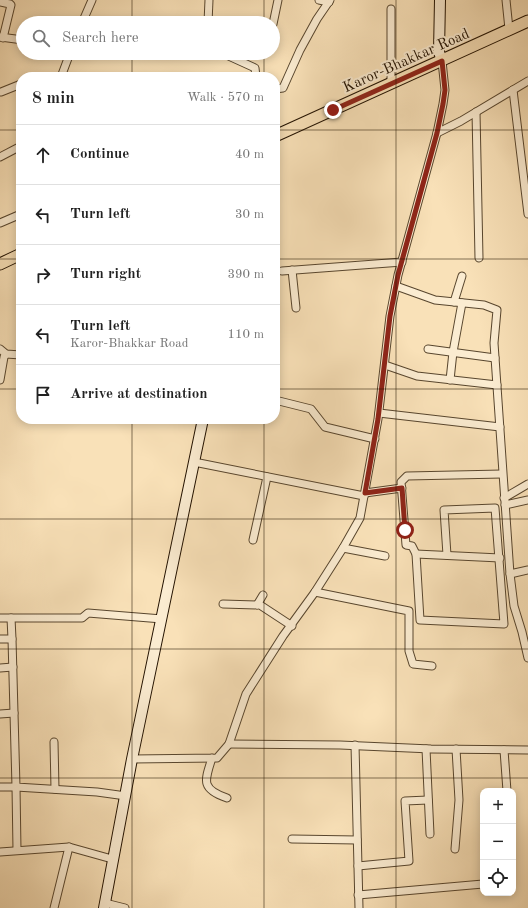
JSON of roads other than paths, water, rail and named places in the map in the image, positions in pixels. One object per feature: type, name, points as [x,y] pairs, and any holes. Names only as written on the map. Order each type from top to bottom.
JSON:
[{"type":"main road","points":[[440,0],[439,52],[442,61]]},
{"type":"main road","name":"Karor-Bhakkar Road","points":[[280,134],[528,21]]},
{"type":"main road","points":[[0,264],[16,256]]},
{"type":"main road","points":[[105,906],[112,859],[126,796],[132,759],[202,424]]},
{"type":"street","points":[[85,16],[92,0]]},
{"type":"street","points":[[208,16],[209,0]]},
{"type":"street","points":[[275,16],[278,0]]},
{"type":"street","points":[[319,0],[329,1]]},
{"type":"street","points":[[506,0],[509,29]]},
{"type":"street","points":[[280,88],[283,88],[316,19],[329,1]]},
{"type":"street","points":[[0,2],[11,5],[2,37],[16,39]]},
{"type":"street","points":[[391,9],[391,84]]},
{"type":"street","points":[[63,72],[67,60]]},
{"type":"street","points":[[237,60],[255,68],[255,72]]},
{"type":"street","points":[[132,759],[217,758],[229,744],[246,694],[283,636],[292,626],[315,592],[360,518],[379,413],[390,316],[402,262],[437,133],[445,90],[442,61]]},
{"type":"street","points":[[437,133],[528,81]]},
{"type":"street","points":[[1,92],[16,86]]},
{"type":"street","points":[[513,90],[528,214]]},
{"type":"street","points":[[476,112],[479,258]]},
{"type":"street","points":[[0,157],[16,149]]},
{"type":"street","points":[[0,223],[16,216]]},
{"type":"street","points":[[282,271],[402,262]]},
{"type":"street","points":[[292,270],[296,308]]},
{"type":"street","points":[[454,302],[462,276]]},
{"type":"street","points":[[396,286],[435,300],[484,305],[498,310],[494,343],[510,574],[514,606],[525,631],[528,658]]},
{"type":"street","points":[[450,380],[453,352],[462,303]]},
{"type":"street","points":[[428,349],[495,358]]},
{"type":"street","points":[[0,375],[4,356],[3,351],[16,354]]},
{"type":"street","points":[[385,365],[417,376],[497,385]]},
{"type":"street","points":[[280,401],[311,409],[325,427],[375,438]]},
{"type":"street","points":[[379,413],[500,427]]},
{"type":"street","points":[[194,462],[365,495],[402,488]]},
{"type":"street","points":[[447,556],[444,510],[495,508],[504,624],[420,620],[416,554],[412,546],[406,545],[401,482],[407,476],[502,474]]},
{"type":"street","points":[[252,540],[267,477]]},
{"type":"street","points":[[504,501],[528,484]]},
{"type":"street","points":[[504,501],[528,500]]},
{"type":"street","points":[[343,548],[385,556]]},
{"type":"street","points":[[416,554],[500,558]]},
{"type":"street","points":[[510,574],[528,570]]},
{"type":"street","points":[[315,592],[409,611],[409,651],[413,664],[432,666]]},
{"type":"street","points":[[257,605],[263,595]]},
{"type":"street","points":[[223,604],[260,605],[292,626]]},
{"type":"street","points":[[0,618],[82,618],[88,613],[162,619]]},
{"type":"street","points":[[11,618],[17,850]]},
{"type":"street","points":[[0,639],[12,639]]},
{"type":"street","points":[[0,668],[13,668]]},
{"type":"street","points":[[0,714],[14,713]]},
{"type":"street","points":[[54,742],[55,789]]},
{"type":"street","points":[[229,744],[355,745],[426,749],[528,750]]},
{"type":"street","points":[[355,745],[359,908]]},
{"type":"street","points":[[426,749],[430,834]]},
{"type":"street","points":[[455,849],[459,800],[456,749]]},
{"type":"street","points":[[504,750],[507,788]]},
{"type":"street","points":[[212,758],[206,778],[207,785],[213,793],[227,798]]},
{"type":"street","points":[[0,787],[55,789],[126,796]]},
{"type":"street","points":[[358,866],[409,861],[405,801],[428,800]]},
{"type":"street","points":[[292,839],[357,840]]},
{"type":"street","points":[[54,908],[69,847]]},
{"type":"street","points":[[0,852],[69,847],[112,859]]},
{"type":"street","points":[[358,896],[480,884]]},
{"type":"street","points":[[105,906],[125,908]]}]
